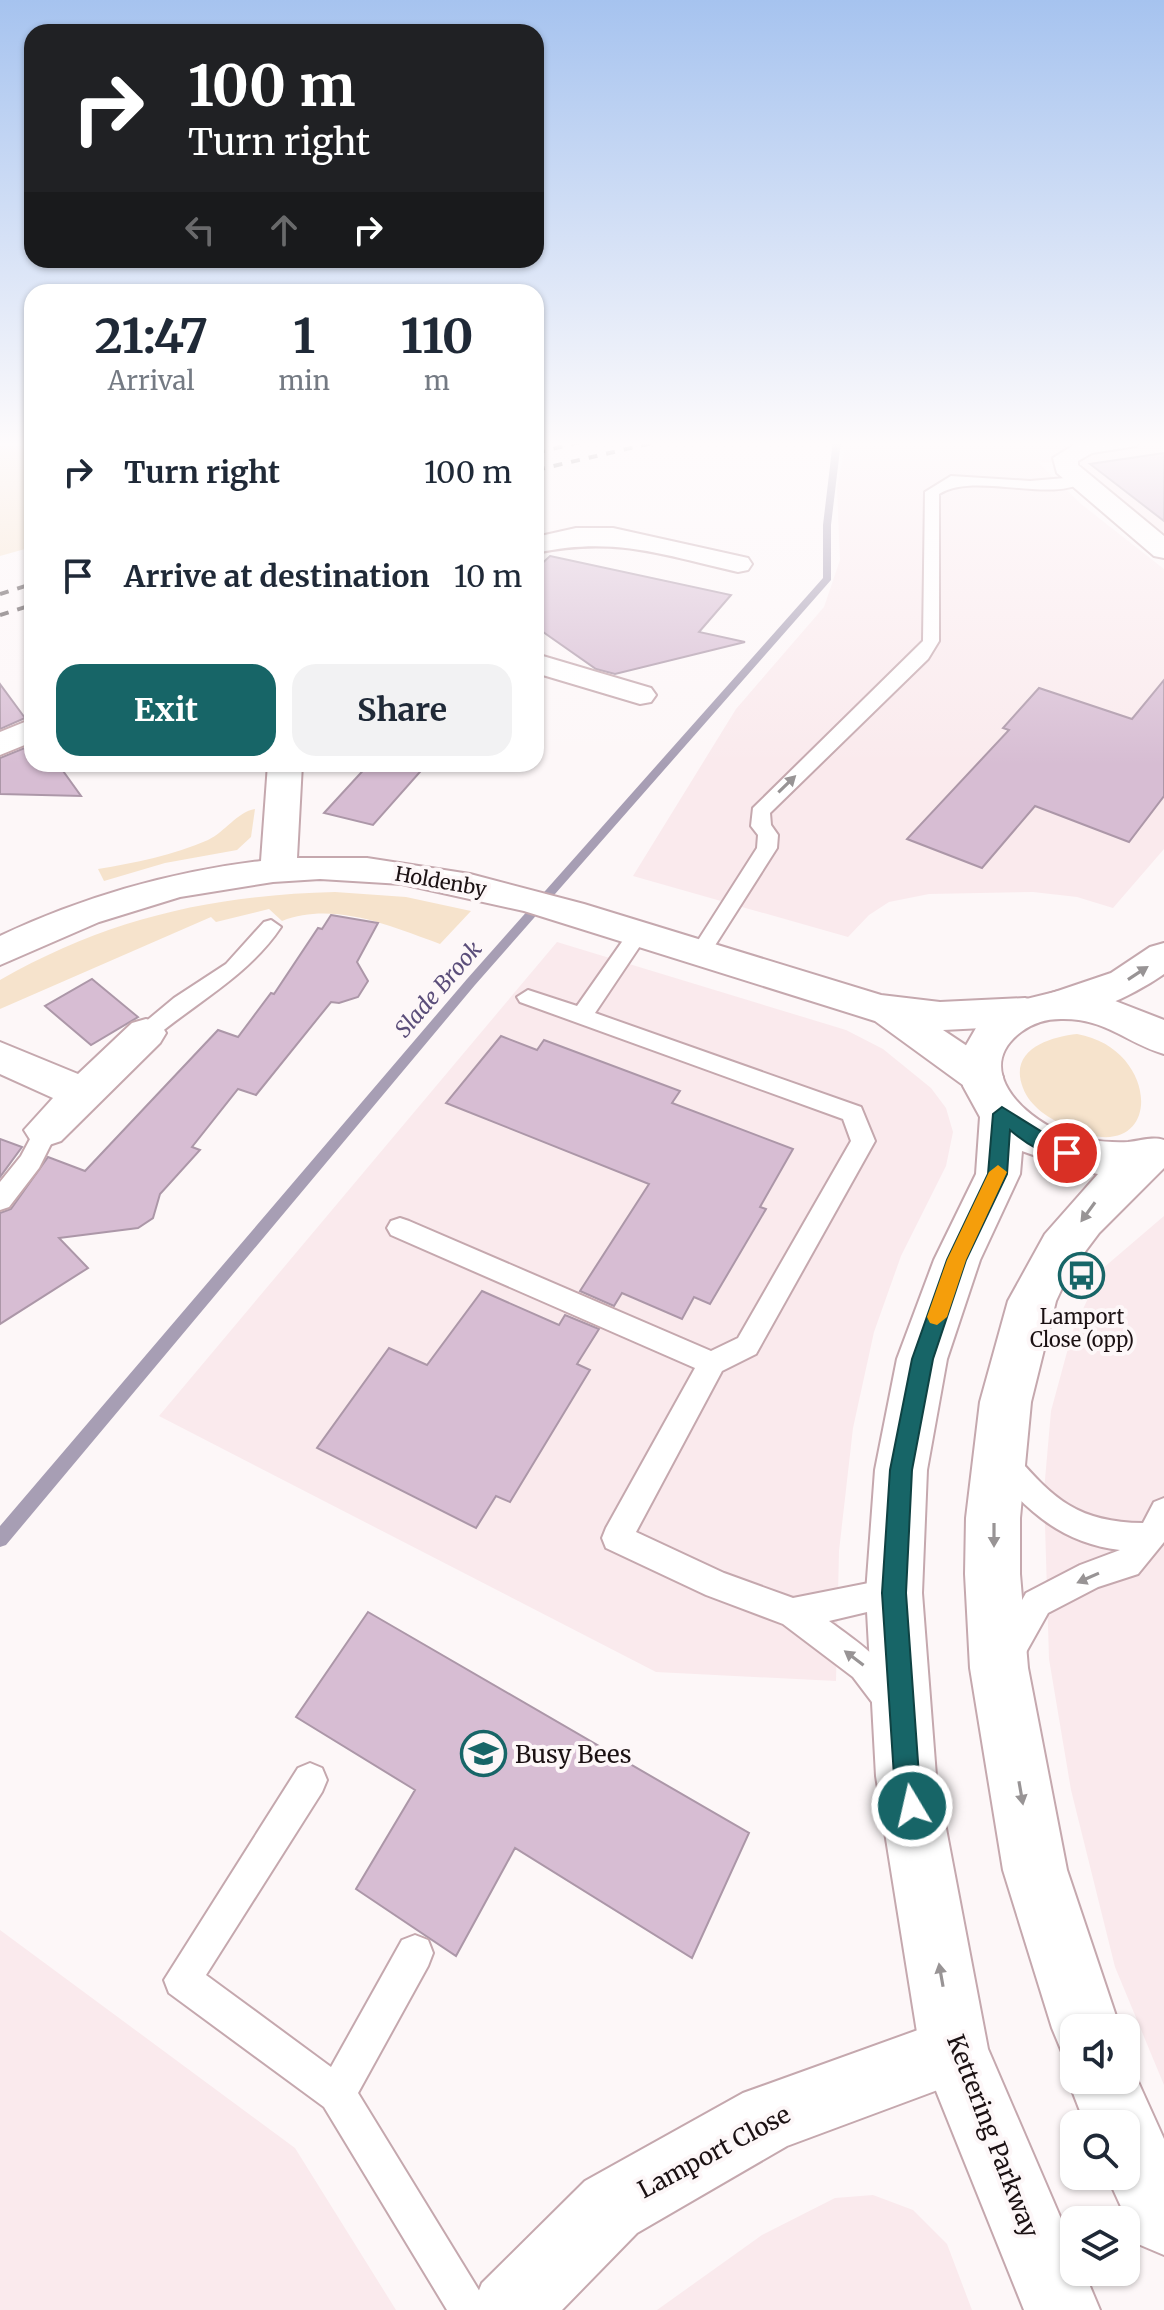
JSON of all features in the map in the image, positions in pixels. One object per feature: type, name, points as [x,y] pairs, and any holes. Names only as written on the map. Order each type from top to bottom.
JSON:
[{"type":"street","points":[[629,549],[642,554],[738,564]]},
{"type":"street","points":[[544,665],[640,695]]},
{"type":"street","points":[[278,871],[284,772]]},
{"type":"street","name":"Holdenby","points":[[0,952],[107,906],[190,884],[278,871],[365,869],[428,876],[504,893],[879,1008],[940,1016],[1041,1009]]},
{"type":"street","points":[[1041,1009],[1125,982],[1164,956]]},
{"type":"street","points":[[1041,1009],[1089,1007],[1122,1016],[1164,1040]]},
{"type":"street","name":"Holdenby","points":[[879,1008],[992,1096],[1030,1137],[1067,1153],[1107,1160],[1154,1155]]},
{"type":"street","name":"Kettering Parkway","points":[[1041,1009],[1004,1022],[989,1038],[981,1056],[992,1096],[998,1174],[957,1260],[922,1359],[901,1470],[894,1593],[906,1776],[954,2051],[1062,2310]]},
{"type":"street","points":[[46,1130],[146,1033]]},
{"type":"street","points":[[0,1057],[84,1094]]},
{"type":"street","points":[[1081,2014],[1035,1870],[994,1637],[995,1475],[1017,1344],[1049,1265],[1096,1200],[1154,1155]]},
{"type":"street","name":"Lamport Close","points":[[509,2310],[611,2207],[768,2118],[954,2051]]},
{"type":"street","points":[[1109,2094],[1144,2172]]},
{"type":"lane","points":[[700,953],[767,848],[768,835],[761,826],[760,812],[922,655],[931,641],[932,549]]},
{"type":"lane","points":[[146,1033],[182,1003],[234,969],[271,927]]},
{"type":"lane","points":[[582,1016],[638,934]]},
{"type":"lane","points":[[528,997],[853,1113],[863,1141],[747,1346],[712,1363],[617,1538],[717,1585],[793,1613],[864,1666],[902,1716]]},
{"type":"lane","points":[[0,1200],[30,1162],[46,1130]]},
{"type":"lane","points":[[400,1228],[712,1363]]},
{"type":"lane","points":[[998,1455],[1037,1502],[1064,1522],[1114,1538],[1157,1524]]},
{"type":"lane","points":[[999,1668],[1037,1603],[1091,1575],[1127,1564],[1157,1524]]},
{"type":"lane","points":[[793,1613],[894,1593]]},
{"type":"lane","points":[[310,1780],[182,1980],[337,2094],[470,2310]]},
{"type":"lane","points":[[337,2094],[415,1953]]},
{"type":"shaded area","points":[[0,549],[24,549],[24,549],[0,556]]},
{"type":"shaded area","points":[[840,549],[1138,549],[1164,569],[1164,849],[1113,908],[1077,897],[1033,892],[929,894],[889,902],[869,915],[848,937],[633,876],[736,709],[824,607],[840,560]]},
{"type":"shaded area","points":[[255,809],[251,837],[237,850],[165,863],[104,881],[98,869],[154,858],[195,845],[208,840],[242,814]]},
{"type":"shaded area","points":[[335,892],[406,897],[471,911],[440,944],[362,918],[342,915],[302,916],[282,921],[269,909],[216,922],[211,917],[0,1009],[0,980],[40,959],[121,926],[162,914],[246,898]]},
{"type":"shaded area","points":[[557,942],[846,1030],[883,1049],[931,1088],[946,1108],[953,1132],[946,1166],[901,1256],[874,1332],[853,1428],[839,1551],[836,1681],[656,1672],[159,1416]]},
{"type":"shaded area","points":[[1077,1034],[1106,1044],[1126,1061],[1138,1082],[1141,1103],[1136,1122],[1122,1134],[1100,1137],[1068,1127],[1041,1112],[1026,1095],[1020,1075],[1026,1055],[1044,1042]]},
{"type":"shaded area","points":[[1164,1216],[1164,2085],[1140,2027],[1140,2014],[1135,2014],[1115,1967],[1071,1790],[1049,1659],[1044,1491],[1051,1411],[1073,1330],[1102,1269]]},
{"type":"shaded area","points":[[0,1930],[295,2148],[396,2310],[0,2310]]},
{"type":"shaded area","points":[[873,2195],[913,2210],[947,2244],[972,2310],[657,2310],[762,2235],[835,2198]]},
{"type":"building","points":[[550,556],[731,595],[699,632],[745,642],[615,674],[596,669],[544,633],[544,562]]},
{"type":"building","points":[[1164,680],[1164,796],[1129,842],[1035,806],[982,868],[907,839],[1009,730],[1003,728],[1039,688],[1132,719]]},
{"type":"building","points":[[0,684],[24,718],[0,729]]},
{"type":"building","points":[[24,748],[24,772],[64,772],[81,796],[0,794],[0,758]]},
{"type":"building","points":[[362,772],[420,772],[373,825],[324,813]]},
{"type":"building","points":[[331,915],[378,923],[357,962],[368,981],[358,997],[339,1003],[331,1002],[256,1095],[238,1089],[192,1147],[200,1150],[160,1194],[153,1218],[138,1228],[59,1238],[88,1268],[0,1324],[0,1213],[11,1209],[48,1157],[85,1171],[218,1030],[238,1037],[271,993],[274,994],[318,928],[322,929]]},
{"type":"building","points":[[92,979],[138,1017],[91,1045],[45,1006]]},
{"type":"building","points":[[501,1036],[537,1050],[544,1040],[680,1091],[672,1103],[793,1149],[760,1207],[766,1209],[710,1304],[694,1297],[682,1319],[622,1293],[614,1306],[580,1291],[649,1184],[446,1103]]},
{"type":"building","points":[[0,1139],[22,1147],[0,1177]]},
{"type":"building","points":[[482,1291],[559,1325],[565,1315],[599,1329],[577,1364],[590,1370],[510,1502],[496,1496],[476,1528],[317,1448],[389,1348],[427,1365]]},
{"type":"building","name":"Busy Bees","points":[[368,1612],[749,1833],[692,1958],[515,1848],[456,1956],[356,1889],[415,1790],[296,1717]]},
{"type":"waterway","name":"Slade Brook","points":[[0,1539],[471,982],[828,578],[827,549]]},
{"type":"railway","points":[[0,594],[24,586]]},
{"type":"railway","points":[[0,615],[24,608]]},
{"type":"slow traffic","points":[[937,1317],[957,1260],[998,1172]]},
{"type":"place","name":"Lamport Close (opp)","points":[[1082,1276]]},
{"type":"place","name":"Busy Bees","points":[[484,1754]]},
{"type":"route","points":[[912,1806],[906,1776],[894,1593],[901,1470],[922,1359],[957,1260],[998,1174],[1002,1114],[1030,1137],[1067,1153]]}]
